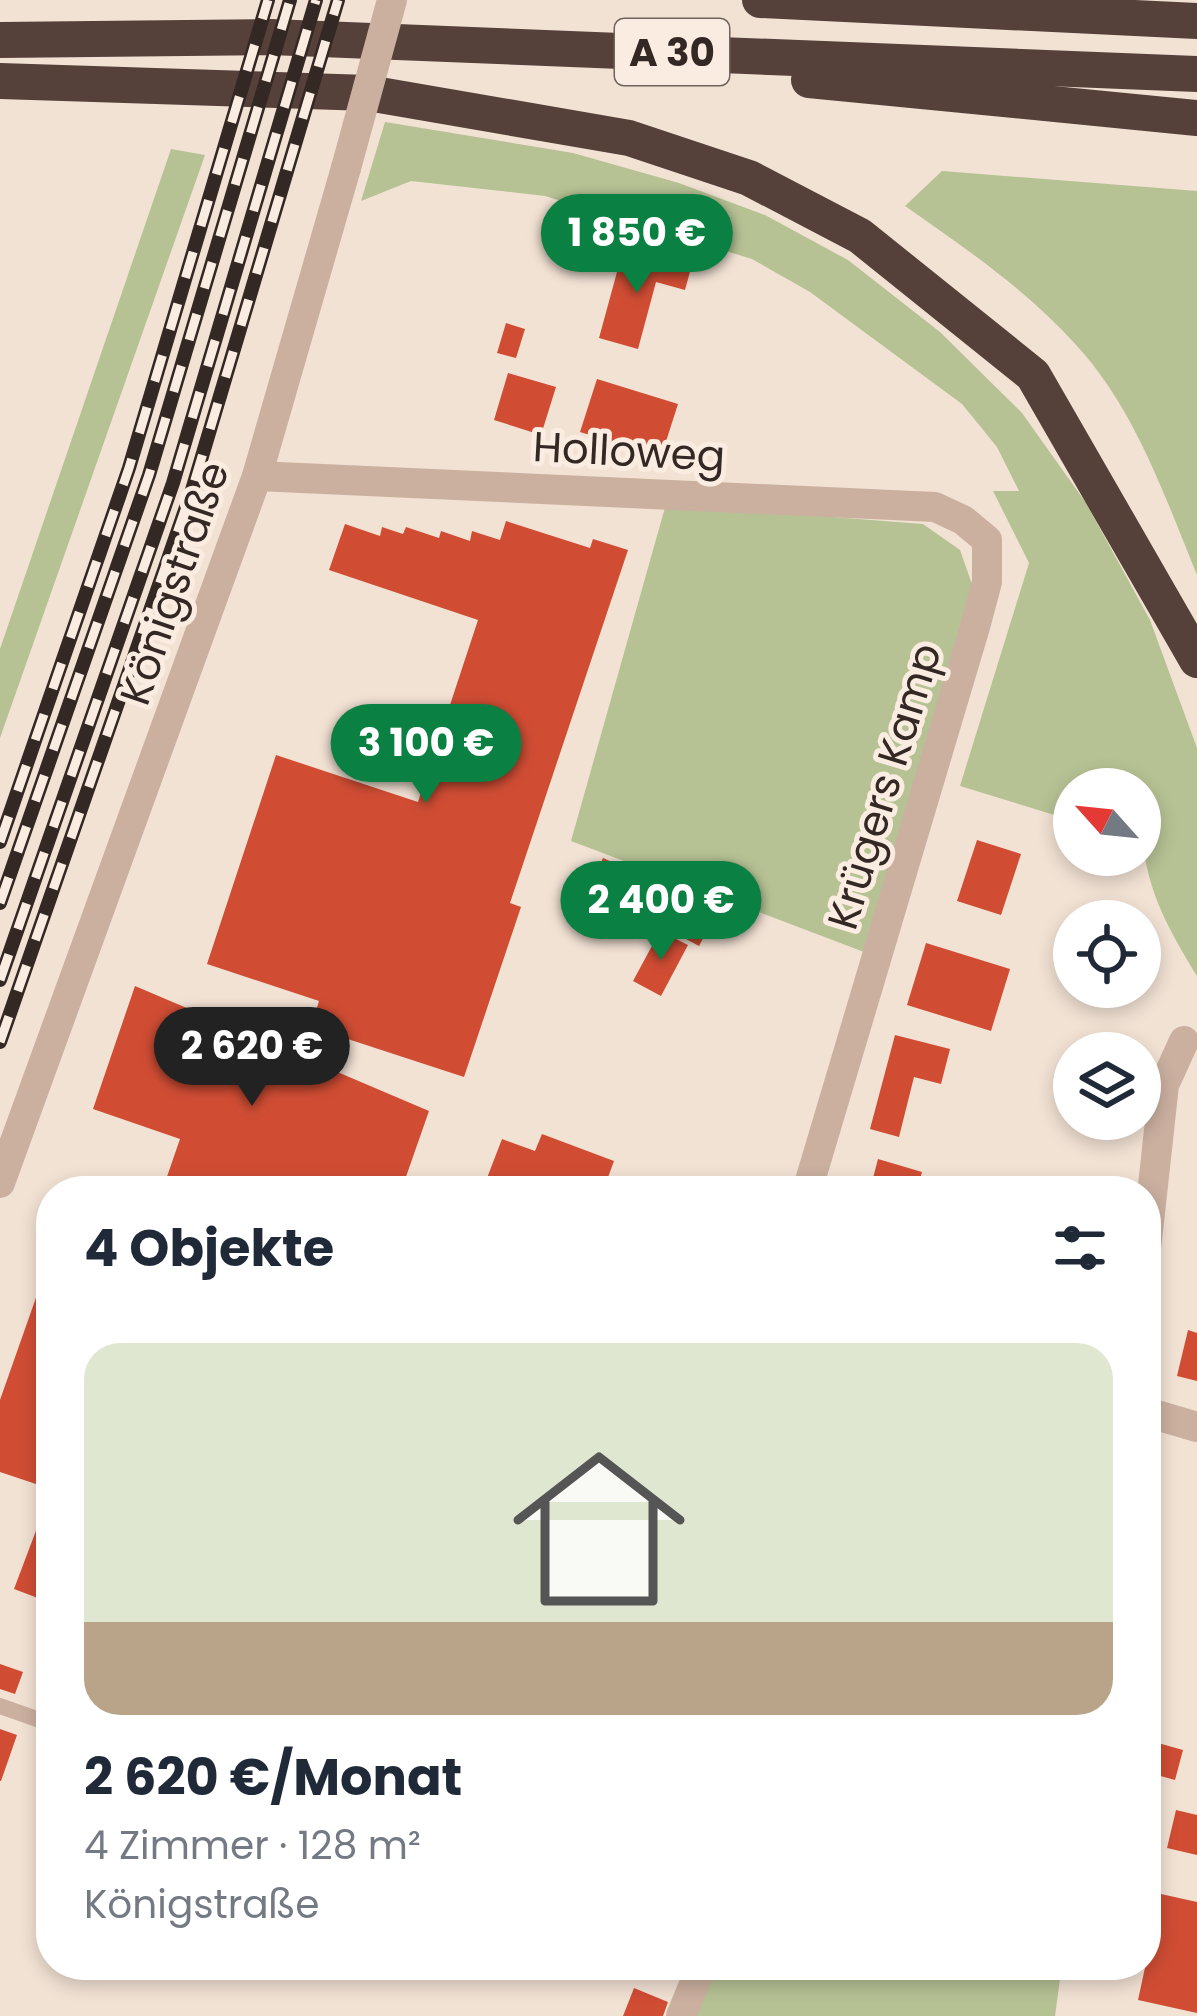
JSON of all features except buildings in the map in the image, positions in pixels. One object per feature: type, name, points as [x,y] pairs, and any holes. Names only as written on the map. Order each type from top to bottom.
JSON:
[{"type":"highway","name":"A 30","points":[[760,0],[1197,21]]},
{"type":"highway","name":"A 30","points":[[0,40],[271,37],[1197,74]]},
{"type":"highway","points":[[147,41],[758,75],[1197,118]]},
{"type":"highway","points":[[0,81],[368,93],[629,138],[749,178],[860,236],[1034,375],[1197,660]]},
{"type":"street","name":"Königstraße","points":[[0,1183],[257,476],[392,0]]},
{"type":"street","name":"Holloweg","points":[[257,476],[935,507],[963,520],[986,540]]},
{"type":"street","name":"Krügers Kamp","points":[[811,1176],[975,627],[987,582],[986,540]]},
{"type":"street","points":[[1154,1176],[1164,1085],[1190,1043]]},
{"type":"street","points":[[1161,1416],[1197,1427]]},
{"type":"street","points":[[681,2016],[696,1980]]},
{"type":"lane","points":[[0,1706],[36,1719]]},
{"type":"green space","points":[[385,122],[573,153],[679,183],[765,215],[848,260],[940,332],[1022,413],[1086,503],[1150,620],[1197,748],[1197,976],[1161,910],[1149,876],[1161,876],[1161,768],[1053,768],[1053,815],[960,786],[1029,563],[993,491],[1019,491],[997,447],[962,404],[810,292],[752,259],[545,196],[411,181],[361,201]]},
{"type":"green space","points":[[171,149],[205,155],[0,738],[0,649]]},
{"type":"green space","points":[[942,171],[1197,191],[1197,575],[1147,455],[1097,371],[1016,288],[905,206]]},
{"type":"green space","points":[[666,504],[923,524],[960,550],[973,587],[864,952],[571,841]]},
{"type":"green space","points":[[708,1980],[1060,1980],[1055,2016],[694,2016]]},
{"type":"railway","points":[[0,842],[129,468],[268,0]]},
{"type":"railway","points":[[0,903],[149,475],[290,0]]},
{"type":"railway","points":[[0,980],[173,483],[316,0]]},
{"type":"railway","points":[[0,1042],[192,490],[338,0]]}]
